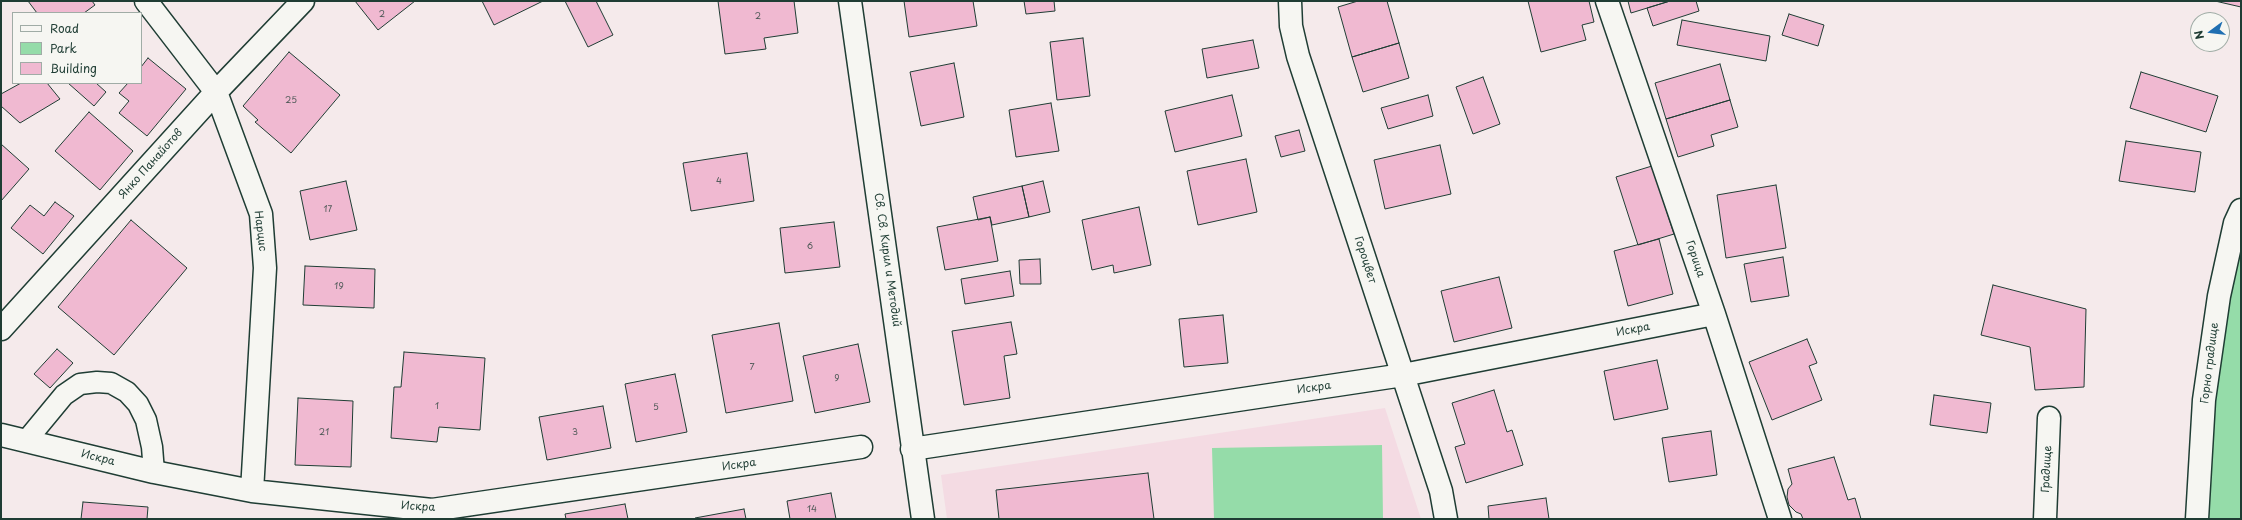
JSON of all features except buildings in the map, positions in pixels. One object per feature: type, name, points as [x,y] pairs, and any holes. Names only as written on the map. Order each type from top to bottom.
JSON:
[{"type":"street","name":"Нарцис","points":[[146,1],[216,92],[261,214],[264,268],[252,492]]},
{"type":"street","name":"Янко Панайотов","points":[[1,329],[216,92],[303,1]]},
{"type":"street","name":"Св. Св. Кирил и Методий","points":[[850,1],[923,519]]},
{"type":"street","name":"Гороцвет","points":[[1290,1],[1291,26],[1298,56],[1441,491],[1446,519]]},
{"type":"street","name":"Горица","points":[[1606,1],[1714,314],[1780,519]]},
{"type":"street","name":"Горно градище","points":[[2198,519],[2204,400],[2218,296],[2235,223],[2241,210]]},
{"type":"street","name":"Искра","points":[[912,449],[1403,375],[1714,314]]},
{"type":"street","name":"Градище","points":[[2044,519],[2049,418]]},
{"type":"street","name":"Искра","points":[[1,436],[154,472],[252,492],[432,510],[861,447]]},
{"type":"lane","points":[[26,441],[64,395],[80,384],[97,382],[112,383],[127,392],[138,404],[144,415],[152,447],[154,472]]},
{"type":"shaded area","points":[[1385,408],[1421,519],[947,519],[941,475]]},
{"type":"green space","points":[[2241,210],[2241,519],[2192,519]]},
{"type":"green space","points":[[1382,445],[1383,519],[1214,519],[1212,448]]}]
